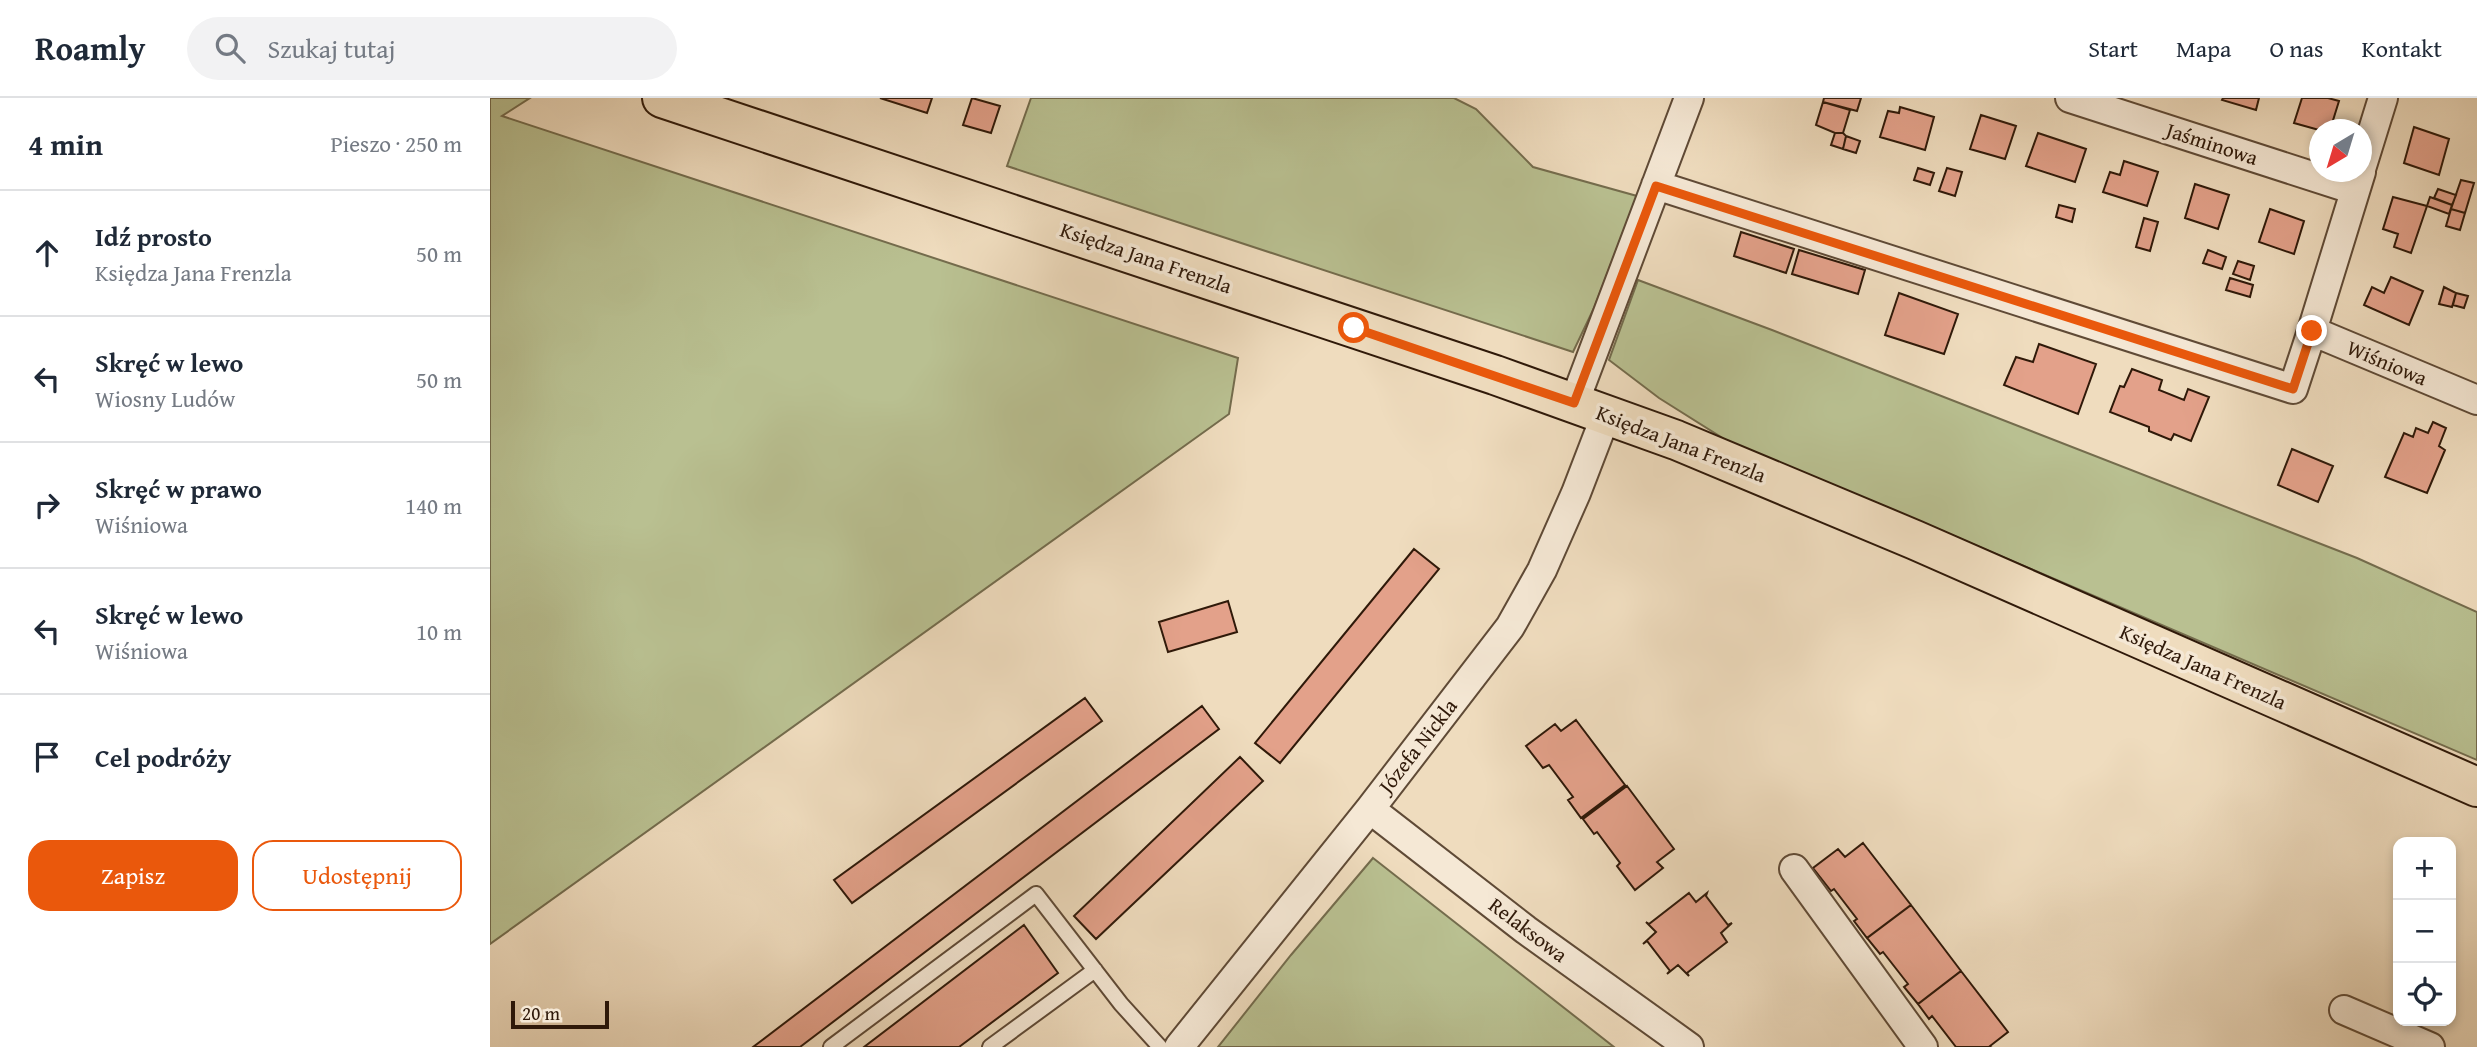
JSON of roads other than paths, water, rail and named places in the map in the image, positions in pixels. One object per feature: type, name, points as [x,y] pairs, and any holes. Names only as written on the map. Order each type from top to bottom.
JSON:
[{"type":"main road","name":"Księdza Jana Frenzla","points":[[662,98],[1590,409],[1721,458],[1902,534],[2477,787]]},
{"type":"street","name":"Józefa Nickla","points":[[1179,1047],[1510,627],[1542,570],[1576,493],[1590,409],[1656,186],[1689,98]]},
{"type":"street","name":"Jaśminowa","points":[[2070,98],[2309,163]]},
{"type":"street","points":[[2372,134],[2383,98]]},
{"type":"street","points":[[1656,186],[2293,389],[2357,182]]},
{"type":"street","name":"Wiśniowa","points":[[2312,331],[2477,400]]},
{"type":"street","name":"Relaksowa","points":[[1370,808],[1526,930],[1689,1047]]},
{"type":"street","points":[[1794,869],[1923,1047]]},
{"type":"street","points":[[2344,1010],[2430,1047]]},
{"type":"lane","points":[[831,1047],[1036,894],[1094,970],[1160,1047]]},
{"type":"lane","points":[[990,1047],[1094,970]]}]
